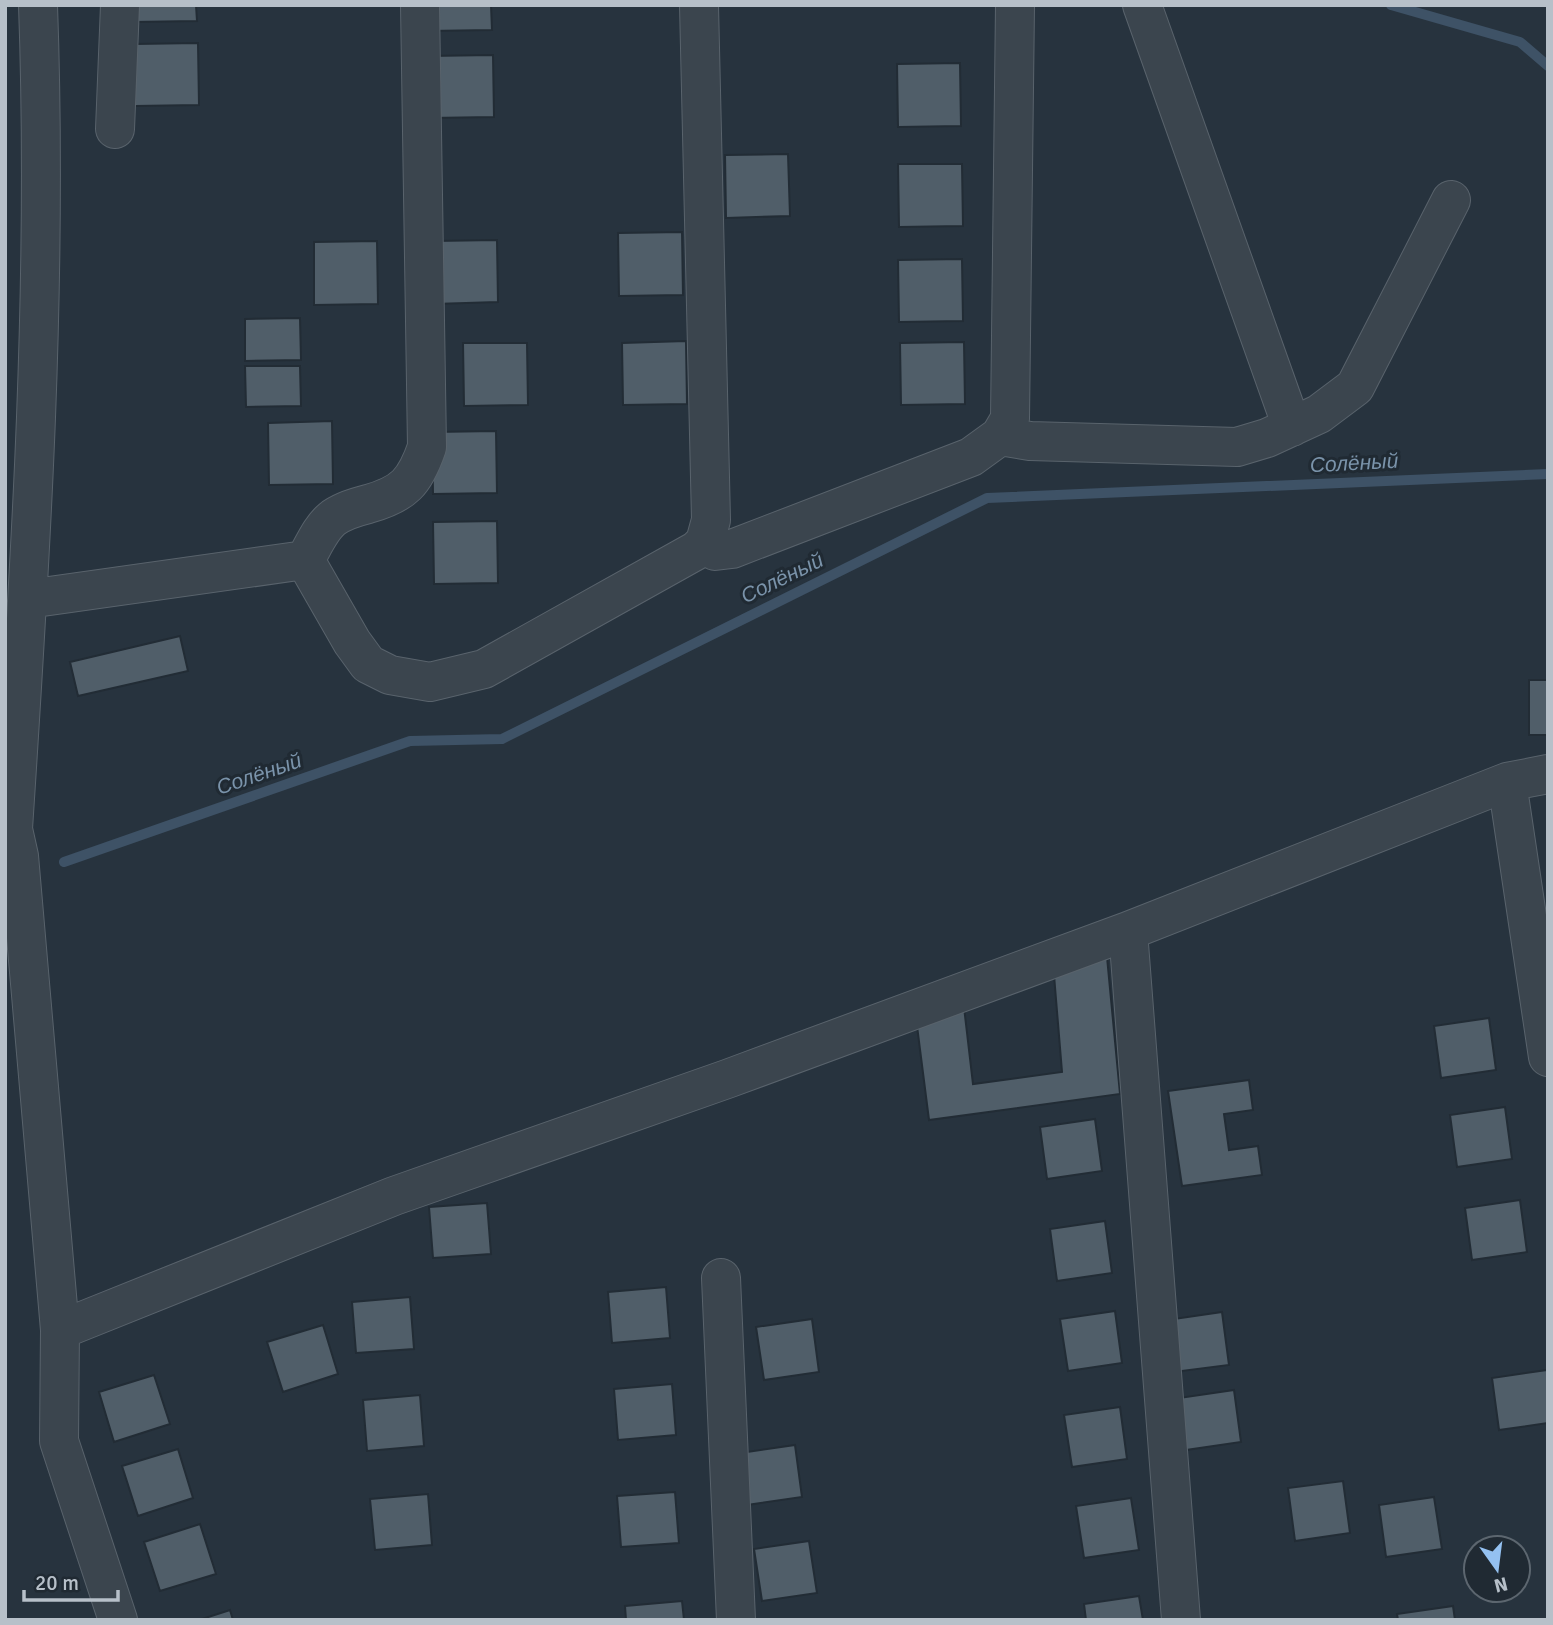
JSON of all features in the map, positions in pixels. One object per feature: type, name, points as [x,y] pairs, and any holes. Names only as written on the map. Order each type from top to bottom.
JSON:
[{"type":"street","points":[[38,5],[41,78],[41,270],[28,599],[8,825],[19,856],[60,1330],[59,1441],[118,1620]]},
{"type":"street","points":[[115,129],[120,5]]},
{"type":"street","points":[[305,560],[333,518],[352,508],[380,501],[403,490],[419,470],[427,447],[420,5]]},
{"type":"street","points":[[305,560],[352,642],[368,664],[390,675],[430,682],[484,669],[697,550],[705,542],[711,520],[699,5]]},
{"type":"street","points":[[705,542],[715,551],[732,549],[971,457],[1000,436],[1010,419],[1015,5]]},
{"type":"street","points":[[1142,5],[1292,427]]},
{"type":"street","points":[[1000,436],[1030,441],[1237,447],[1319,414],[1354,387],[1451,200]]},
{"type":"street","points":[[28,599],[305,560]]},
{"type":"street","points":[[60,1330],[394,1196],[727,1079],[1128,931],[1507,782],[1548,774]]},
{"type":"street","points":[[1507,782],[1548,1057]]},
{"type":"street","points":[[1128,931],[1181,1620]]},
{"type":"street","points":[[721,1278],[736,1620]]},
{"type":"building","points":[[133,5],[196,5],[197,21],[133,22]]},
{"type":"building","points":[[428,5],[491,5],[492,30],[428,31]]},
{"type":"building","points":[[198,43],[199,105],[135,106],[134,44]]},
{"type":"building","points":[[493,55],[494,117],[430,118],[428,56]]},
{"type":"building","points":[[960,63],[961,126],[898,127],[897,64]]},
{"type":"building","points":[[788,154],[790,216],[726,218],[725,155]]},
{"type":"building","points":[[898,164],[962,164],[963,226],[899,227]]},
{"type":"building","points":[[682,232],[683,295],[619,296],[618,233]]},
{"type":"building","points":[[497,240],[498,302],[434,304],[433,241]]},
{"type":"building","points":[[377,241],[378,304],[314,305],[314,242]]},
{"type":"building","points":[[962,259],[963,321],[899,322],[898,260]]},
{"type":"building","points":[[300,318],[301,360],[245,361],[245,319]]},
{"type":"building","points":[[686,341],[687,404],[623,405],[622,343]]},
{"type":"building","points":[[964,342],[965,404],[901,405],[900,343]]},
{"type":"building","points":[[463,343],[527,343],[528,405],[464,406]]},
{"type":"building","points":[[245,366],[300,366],[301,406],[246,407]]},
{"type":"building","points":[[332,421],[333,484],[269,485],[268,423]]},
{"type":"building","points":[[496,431],[497,493],[433,494],[432,432]]},
{"type":"building","points":[[497,521],[498,583],[434,584],[433,522]]},
{"type":"building","points":[[180,636],[188,671],[78,696],[70,662]]},
{"type":"building","points":[[1529,680],[1548,680],[1548,735],[1529,735]]},
{"type":"building","points":[[1107,957],[1120,1094],[929,1120],[917,1026],[964,1007],[973,1084],[1062,1072],[1054,975]]},
{"type":"building","points":[[1489,1018],[1496,1070],[1441,1078],[1434,1026]]},
{"type":"building","points":[[1249,1080],[1253,1110],[1224,1114],[1229,1150],[1258,1146],[1262,1175],[1182,1186],[1168,1091]]},
{"type":"building","points":[[1505,1107],[1512,1159],[1457,1167],[1450,1115]]},
{"type":"building","points":[[1095,1119],[1102,1171],[1047,1179],[1040,1127]]},
{"type":"building","points":[[1520,1200],[1527,1252],[1472,1260],[1465,1208]]},
{"type":"building","points":[[487,1203],[491,1254],[433,1258],[429,1207]]},
{"type":"building","points":[[1105,1221],[1112,1273],[1057,1281],[1050,1229]]},
{"type":"building","points":[[666,1287],[670,1338],[612,1343],[608,1292]]},
{"type":"building","points":[[410,1297],[414,1349],[356,1353],[352,1302]]},
{"type":"building","points":[[1115,1311],[1122,1363],[1068,1371],[1060,1319]]},
{"type":"building","points":[[1222,1312],[1229,1365],[1174,1372],[1167,1320]]},
{"type":"building","points":[[812,1319],[819,1372],[764,1380],[756,1327]]},
{"type":"building","points":[[323,1325],[338,1374],[283,1392],[267,1342]]},
{"type":"building","points":[[1547,1370],[1548,1423],[1499,1430],[1492,1378]]},
{"type":"building","points":[[154,1375],[170,1424],[114,1442],[99,1392]]},
{"type":"building","points":[[672,1384],[676,1435],[618,1440],[614,1389]]},
{"type":"building","points":[[1234,1390],[1241,1442],[1186,1450],[1179,1398]]},
{"type":"building","points":[[420,1395],[424,1446],[367,1451],[363,1400]]},
{"type":"building","points":[[1120,1407],[1127,1459],[1072,1467],[1064,1415]]},
{"type":"building","points":[[795,1445],[802,1497],[747,1505],[740,1453]]},
{"type":"building","points":[[178,1449],[193,1498],[138,1516],[122,1466]]},
{"type":"building","points":[[1343,1481],[1350,1533],[1295,1541],[1288,1488]]},
{"type":"building","points":[[675,1492],[679,1543],[621,1547],[617,1496]]},
{"type":"building","points":[[428,1494],[432,1545],[375,1550],[370,1499]]},
{"type":"building","points":[[1434,1497],[1442,1549],[1386,1557],[1379,1505]]},
{"type":"building","points":[[1131,1498],[1139,1550],[1084,1558],[1076,1506]]},
{"type":"building","points":[[200,1524],[216,1574],[160,1591],[144,1542]]},
{"type":"building","points":[[809,1541],[817,1593],[762,1601],[754,1549]]},
{"type":"building","points":[[1139,1596],[1143,1620],[1086,1620],[1084,1604]]},
{"type":"building","points":[[682,1601],[684,1620],[626,1620],[625,1606]]},
{"type":"building","points":[[1453,1606],[1455,1620],[1398,1620],[1397,1614]]},
{"type":"building","points":[[230,1610],[233,1620],[199,1620]]},
{"type":"waterway","points":[[1391,5],[1520,42],[1548,66]]},
{"type":"waterway","name":"Солёный","points":[[64,862],[410,741],[502,739],[987,498],[1548,474]]}]
